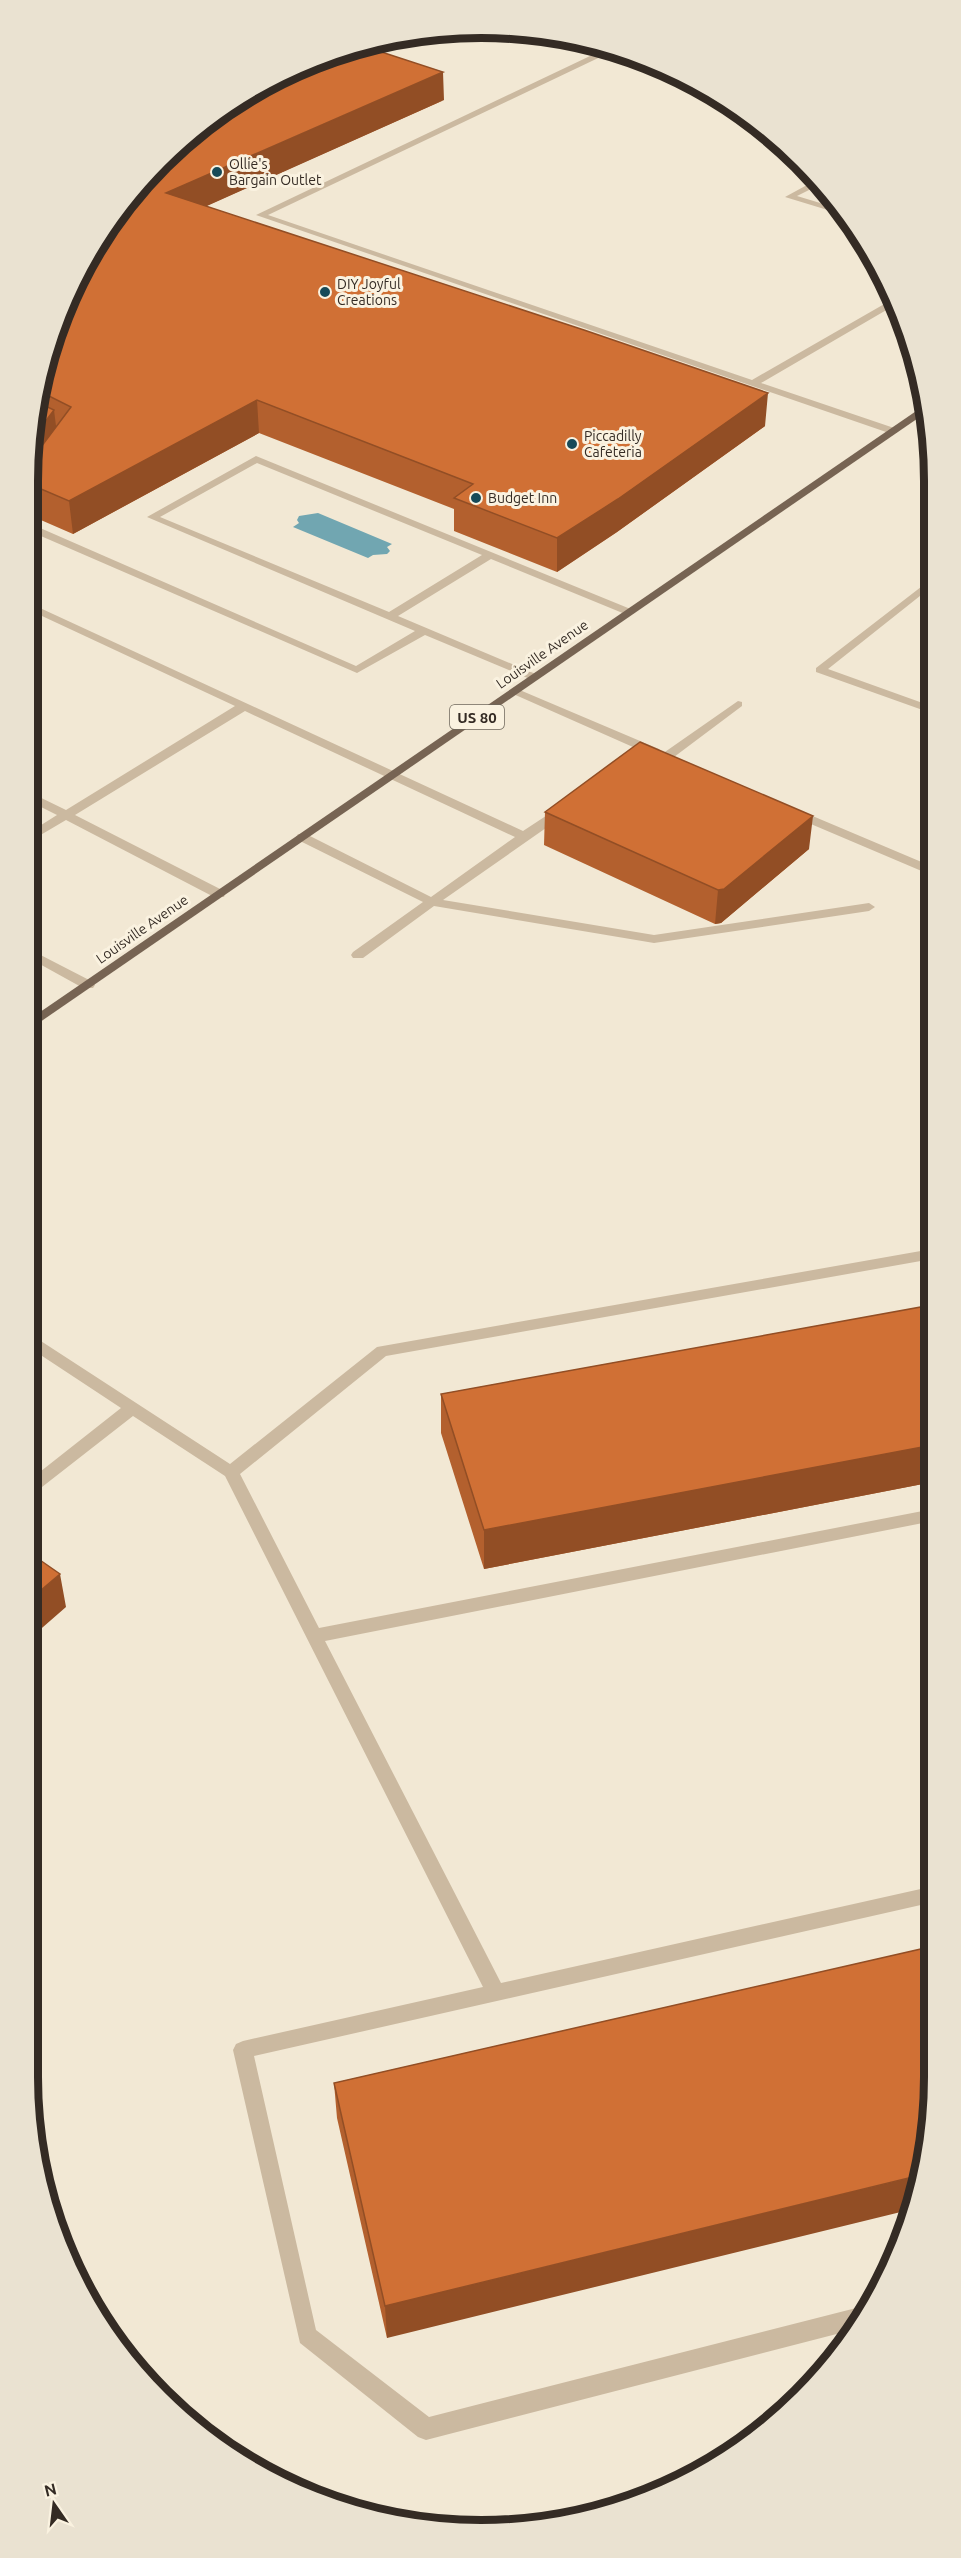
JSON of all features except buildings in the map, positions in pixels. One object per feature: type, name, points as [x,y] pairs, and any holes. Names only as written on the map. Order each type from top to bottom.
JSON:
[{"type":"main road","name":"Louisville Avenue","points":[[38,1019],[918,413]]},
{"type":"lane","points":[[600,55],[260,215],[893,430]]},
{"type":"lane","points":[[812,185],[789,197],[830,209]]},
{"type":"lane","points":[[753,383],[888,306]]},
{"type":"lane","points":[[534,677],[152,517],[256,459],[629,612]]},
{"type":"lane","points":[[38,531],[357,669],[424,631]]},
{"type":"lane","points":[[389,616],[490,555]]},
{"type":"lane","points":[[924,588],[820,670],[924,708]]},
{"type":"lane","points":[[38,610],[524,836]]},
{"type":"lane","points":[[515,691],[671,759],[738,704]]},
{"type":"lane","points":[[38,832],[244,706]]},
{"type":"lane","points":[[38,801],[219,894]]},
{"type":"lane","points":[[358,955],[524,836],[570,806]]},
{"type":"lane","points":[[783,807],[924,869]]},
{"type":"lane","points":[[302,837],[432,902],[654,939],[869,907]]},
{"type":"lane","points":[[38,958],[88,985]]},
{"type":"lane","points":[[231,1472],[382,1351],[924,1255]]},
{"type":"lane","points":[[38,1345],[231,1472],[495,1991]]},
{"type":"lane","points":[[38,1481],[132,1408]]},
{"type":"lane","points":[[314,1636],[924,1517]]},
{"type":"lane","points":[[852,2319],[426,2429],[307,2336],[243,2050],[924,1895]]},
{"type":"water","points":[[318,513],[392,544],[387,547],[390,551],[387,554],[373,555],[368,558],[293,527],[299,523],[297,520],[299,516]]},
{"type":"place","name":"Ollie's Bargain Outlet","points":[[217,172]]},
{"type":"place","name":"DIY Joyful Creations","points":[[325,292]]},
{"type":"place","name":"Piccadilly Cafeteria","points":[[572,444]]},
{"type":"place","name":"Budget Inn","points":[[476,498]]}]
